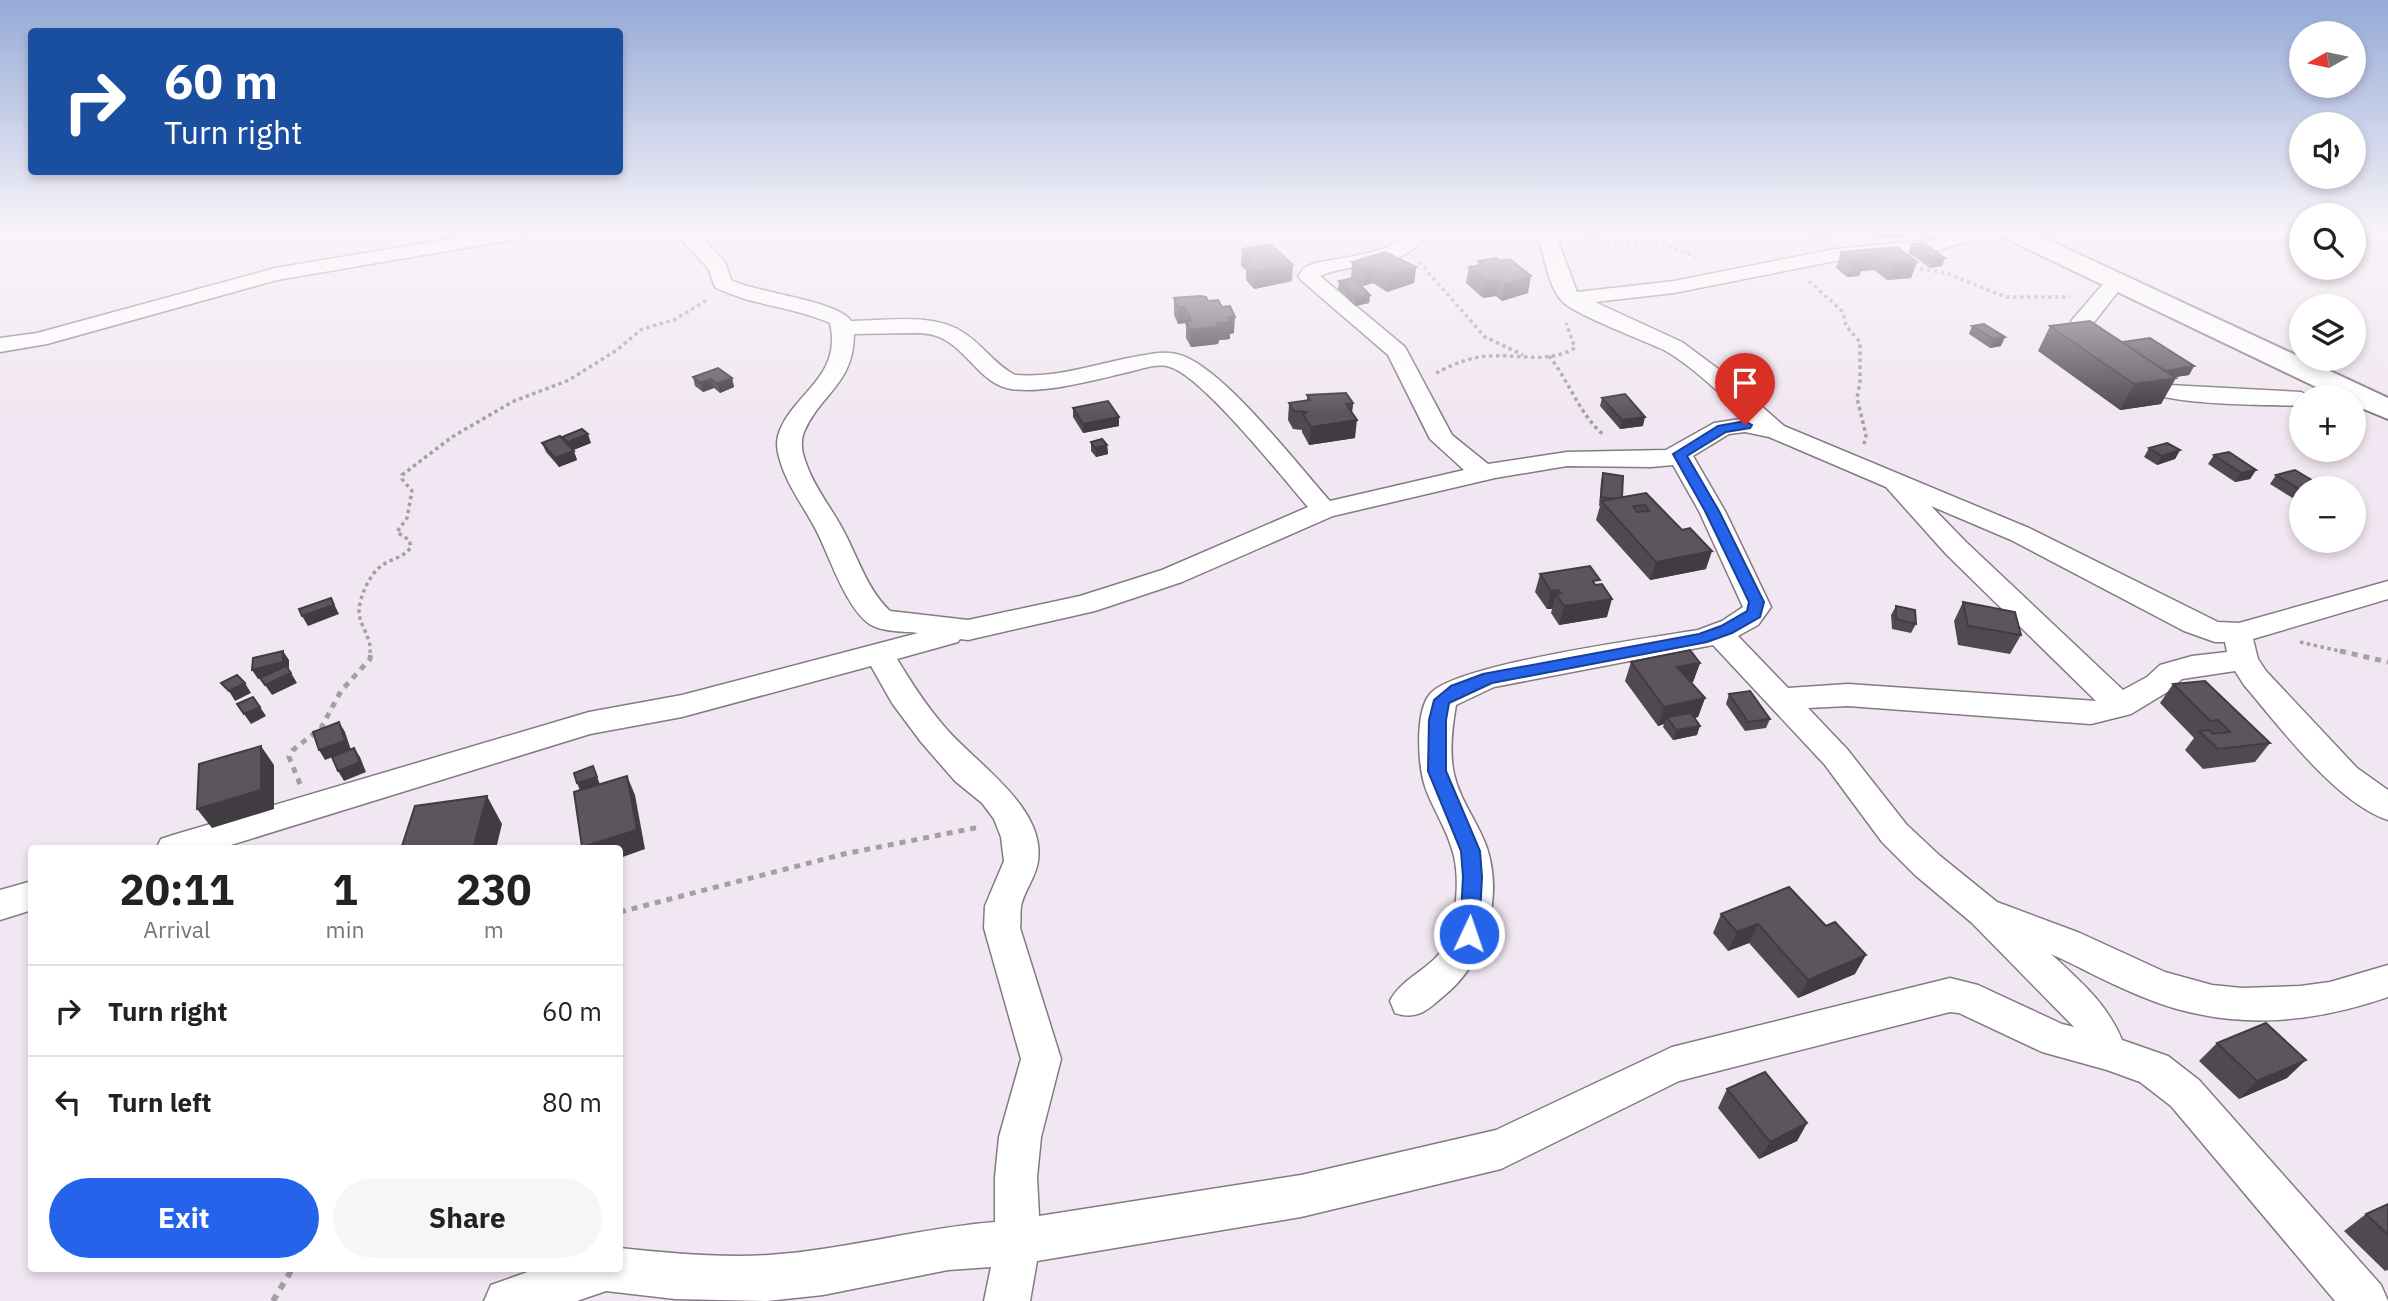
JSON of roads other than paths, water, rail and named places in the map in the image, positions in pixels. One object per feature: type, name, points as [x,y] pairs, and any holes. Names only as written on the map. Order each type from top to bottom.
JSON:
[{"type":"highway","points":[[2130,293],[2372,405]]},
{"type":"street","points":[[0,345],[39,339],[207,293]]},
{"type":"street","points":[[745,293],[775,302],[826,312],[840,320],[843,327],[843,350],[832,377],[794,427],[790,439],[799,477],[874,613],[882,619],[908,624],[968,630]]},
{"type":"street","points":[[1328,293],[1397,352],[1442,439],[1483,473]]},
{"type":"street","points":[[1569,293],[1574,300],[1674,347],[1717,379],[1776,431]]},
{"type":"street","points":[[1574,300],[1630,293]]},
{"type":"street","points":[[2107,293],[2080,325],[2077,338],[2088,349],[2145,385],[2167,392],[2289,398]]},
{"type":"street","points":[[843,327],[940,329],[968,345],[993,371],[1009,382],[1071,376],[1155,360],[1183,363],[1210,384],[1324,510]]},
{"type":"street","points":[[186,845],[589,723],[682,706],[878,652],[1085,604],[1141,588],[1324,510],[1483,473],[1567,459],[1665,458],[1679,454],[1723,429],[1734,426],[1762,427],[1776,431],[1889,477],[2020,534],[2194,624],[2243,641]]},
{"type":"street","points":[[1409,1000],[1443,973],[1460,955],[1469,934],[1471,851],[1437,771],[1437,720],[1442,700],[1457,690],[1489,678],[1701,639],[1718,633],[1754,613],[1756,602],[1712,511],[1679,454]]},
{"type":"street","points":[[1889,477],[1956,548],[2120,706]]},
{"type":"street","points":[[1782,699],[1848,695],[2091,713],[2120,706],[2158,684],[2171,672],[2192,666],[2243,641],[2388,590]]},
{"type":"street","points":[[1718,633],[1836,757],[1895,833],[1927,865],[1985,913],[2017,947],[2083,1008],[2099,1031],[2107,1052]]},
{"type":"street","points":[[2243,641],[2255,678],[2345,777],[2388,807]]},
{"type":"street","points":[[878,652],[903,695],[932,734],[967,772],[993,794],[1012,822],[1018,837],[1021,862],[1003,905],[1002,928],[1041,1059],[1020,1137],[1016,1177],[1018,1242],[1007,1301]]},
{"type":"street","points":[[0,905],[28,896]]},
{"type":"street","points":[[1985,913],[2089,953],[2154,985],[2200,999],[2261,1007],[2300,1004],[2388,981]]},
{"type":"street","points":[[623,1271],[676,1276],[767,1278],[823,1272],[948,1248],[1018,1242],[1301,1196],[1501,1149],[1672,1065],[1950,995],[1964,997],[2056,1040],[2107,1052],[2154,1069],[2185,1093],[2365,1301]]},
{"type":"street","points":[[507,1301],[598,1272]]}]
